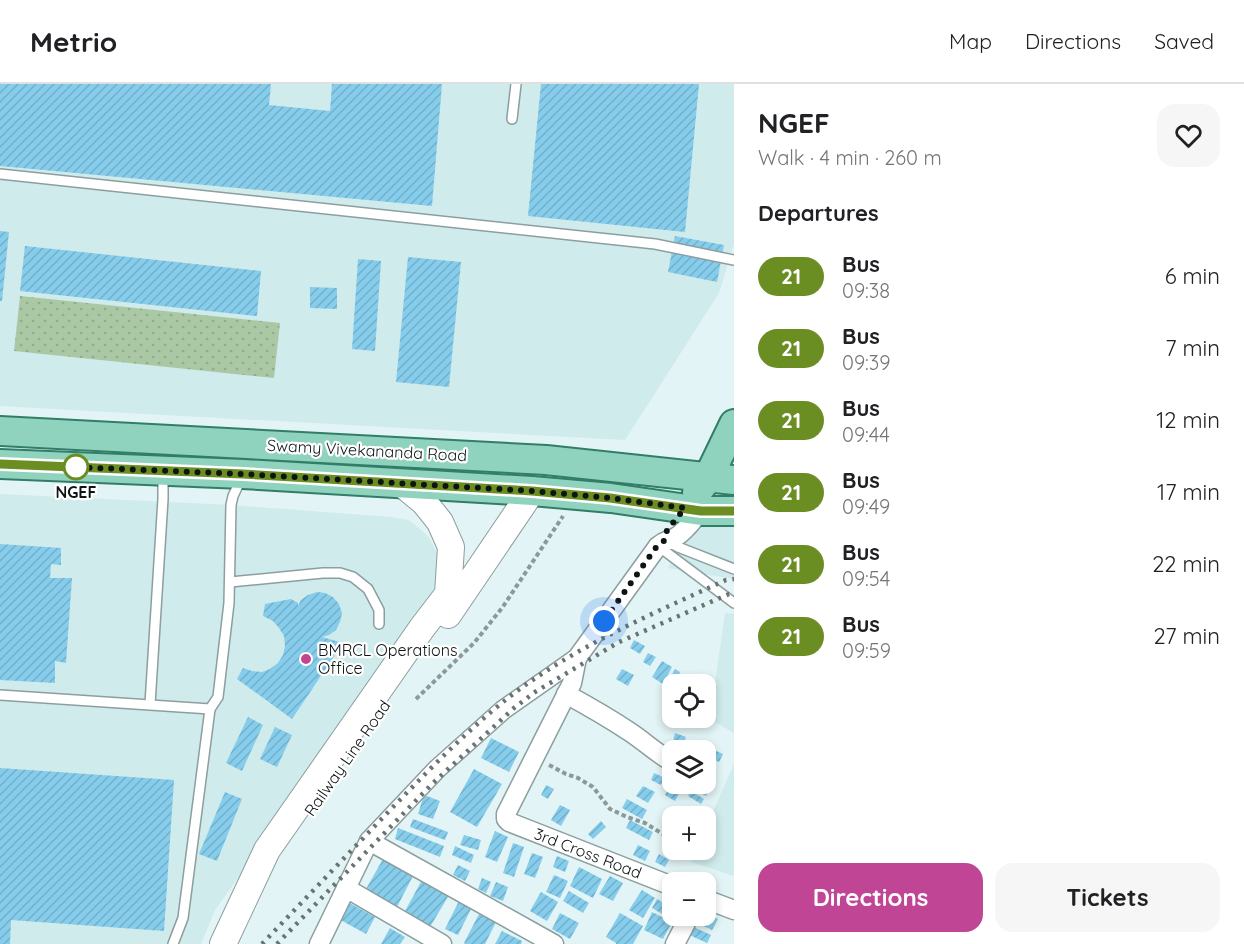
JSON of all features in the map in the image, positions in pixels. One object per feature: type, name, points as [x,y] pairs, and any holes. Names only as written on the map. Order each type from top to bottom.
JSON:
[{"type":"main road","points":[[693,509],[725,476],[734,424]]},
{"type":"main road","name":"Swamy Vivekananda Road","points":[[0,431],[546,460],[725,476]]},
{"type":"main road","name":"Swamy Vivekananda Road","points":[[0,464],[243,474],[532,491],[693,509],[734,511]]},
{"type":"main road","points":[[223,944],[267,849],[448,594],[450,547],[440,522],[424,502],[402,484]]},
{"type":"main road","name":"Railway Line Road","points":[[238,944],[280,854],[532,491]]},
{"type":"street","points":[[319,944],[369,841],[437,769],[503,710],[577,658],[661,543],[667,530],[693,509]]},
{"type":"street","points":[[535,757],[572,683],[577,658]]},
{"type":"street","points":[[566,694],[632,733],[662,757]]},
{"type":"street","name":"3rd Cross Road","points":[[535,757],[506,814],[509,822],[662,882]]},
{"type":"street","points":[[369,841],[554,944]]},
{"type":"street","points":[[346,888],[441,944]]},
{"type":"street","points":[[716,903],[734,910]]},
{"type":"street","points":[[675,944],[684,926]]},
{"type":"lane","points":[[512,119],[516,84]]},
{"type":"lane","points":[[0,174],[655,244],[734,260]]},
{"type":"lane","points":[[150,704],[164,492],[163,471]]},
{"type":"lane","points":[[173,944],[183,918],[210,709],[218,697],[229,603],[231,505],[243,474]]},
{"type":"lane","points":[[661,543],[678,547],[734,569]]},
{"type":"lane","points":[[661,543],[734,603]]},
{"type":"lane","points":[[230,582],[340,573],[354,577],[368,589],[379,610],[379,624]]},
{"type":"lane","points":[[0,695],[210,709]]},
{"type":"path","points":[[416,699],[474,643],[502,608],[576,495]]},
{"type":"path","points":[[535,757],[593,787],[610,809],[645,823],[662,834]]},
{"type":"shaded area","points":[[0,84],[734,84],[734,244],[719,293],[625,440],[0,406]]},
{"type":"shaded area","points":[[0,494],[231,505],[391,517],[409,520],[428,536],[437,553],[443,579],[438,600],[215,910],[201,944],[0,944]]},
{"type":"shaded area","points":[[692,521],[734,525],[734,579],[668,568]]},
{"type":"shaded area","points":[[725,613],[734,614],[734,733],[716,722],[716,677]]},
{"type":"shaded area","points":[[734,764],[734,876],[691,862],[692,860],[716,860],[716,806]]},
{"type":"green space","points":[[20,296],[280,323],[274,378],[14,351]]},
{"type":"building","points":[[0,84],[271,84],[269,105],[330,111],[332,84],[442,84],[432,206],[0,166]]},
{"type":"building","points":[[541,84],[699,84],[685,232],[528,216]]},
{"type":"building","points":[[0,231],[9,232],[2,301],[0,301]]},
{"type":"building","points":[[675,236],[724,245],[717,282],[668,272]]},
{"type":"building","points":[[25,246],[261,271],[257,316],[20,291]]},
{"type":"building","points":[[408,257],[461,262],[449,387],[396,382]]},
{"type":"building","points":[[358,259],[381,261],[375,351],[352,349]]},
{"type":"building","points":[[310,287],[337,288],[337,309],[310,308]]},
{"type":"building","points":[[0,544],[61,548],[61,565],[51,564],[50,578],[72,578],[66,663],[55,661],[55,683],[0,680]]},
{"type":"building","name":"BMRCL Operations Office","points":[[317,592],[333,597],[342,613],[336,630],[322,637],[343,643],[292,719],[237,679],[243,668],[262,672],[278,663],[283,655],[284,636],[273,621],[263,616],[265,604],[291,599],[298,603],[298,606],[301,600]]},
{"type":"building","points":[[634,640],[645,646],[640,654],[630,648]]},
{"type":"building","points":[[648,653],[656,657],[650,666],[643,662]]},
{"type":"building","points":[[662,661],[672,667],[668,674],[662,674],[662,683],[652,677]]},
{"type":"building","points":[[622,669],[634,675],[628,686],[616,679]]},
{"type":"building","points":[[675,669],[680,672],[679,674],[672,674]]},
{"type":"building","points":[[248,717],[263,725],[242,771],[226,763]]},
{"type":"building","points":[[275,727],[292,735],[277,767],[260,759]]},
{"type":"building","points":[[675,733],[686,737],[685,740],[673,740]]},
{"type":"building","points":[[491,738],[519,752],[509,772],[481,758]]},
{"type":"building","points":[[716,751],[723,754],[719,762],[716,760]]},
{"type":"building","points":[[0,768],[174,780],[164,931],[11,920],[10,944],[0,944]]},
{"type":"building","points":[[474,769],[502,784],[477,827],[450,812]]},
{"type":"building","points":[[654,773],[662,777],[661,785],[651,780]]},
{"type":"building","points":[[546,785],[554,789],[548,799],[541,795]]},
{"type":"building","points":[[643,786],[655,792],[648,803],[636,796]]},
{"type":"building","points":[[225,792],[242,799],[217,861],[199,854]]},
{"type":"building","points":[[666,794],[679,794],[675,801]]},
{"type":"building","points":[[696,794],[704,799],[701,804],[688,796]]},
{"type":"building","points":[[424,795],[440,801],[433,819],[418,814]]},
{"type":"building","points":[[627,799],[647,810],[642,819],[622,808]]},
{"type":"building","points":[[560,805],[570,810],[561,826],[551,820]]},
{"type":"building","points":[[413,819],[448,832],[445,840],[410,827]]},
{"type":"building","points":[[630,820],[653,832],[649,840],[626,828]]},
{"type":"building","points":[[601,821],[606,827],[593,839],[588,834]]},
{"type":"building","points":[[398,828],[444,846],[440,857],[395,839]]},
{"type":"building","points":[[495,831],[508,837],[497,862],[485,857]]},
{"type":"building","points":[[464,835],[481,840],[478,850],[460,845]]},
{"type":"building","points":[[513,843],[524,847],[514,877],[503,873]]},
{"type":"building","points":[[638,845],[650,851],[645,861],[633,855]]},
{"type":"building","points":[[455,846],[474,855],[471,863],[452,855]]},
{"type":"building","points":[[532,853],[543,857],[535,878],[524,874]]},
{"type":"building","points":[[659,854],[662,856],[662,860],[669,860],[665,867],[655,862]]},
{"type":"building","points":[[557,856],[569,861],[565,872],[553,867]]},
{"type":"building","points":[[383,859],[413,876],[397,907],[366,889]]},
{"type":"building","points":[[458,865],[470,871],[465,881],[453,875]]},
{"type":"building","points":[[579,867],[602,879],[593,898],[570,886]]},
{"type":"building","points":[[554,875],[568,881],[560,898],[546,892]]},
{"type":"building","points":[[610,876],[623,883],[613,901],[599,894]]},
{"type":"building","points":[[482,878],[491,882],[486,893],[478,889]]},
{"type":"building","points":[[422,880],[449,895],[430,927],[404,913]]},
{"type":"building","points":[[496,882],[508,887],[503,901],[490,896]]},
{"type":"building","points":[[642,890],[655,898],[643,918],[629,910]]},
{"type":"building","points":[[569,891],[589,903],[583,913],[563,901]]},
{"type":"building","points":[[541,892],[558,902],[547,921],[530,911]]},
{"type":"building","points":[[657,899],[662,902],[662,914],[652,908]]},
{"type":"building","points":[[346,901],[375,917],[366,934],[337,918]]},
{"type":"building","points":[[459,901],[472,907],[458,935],[445,929]]},
{"type":"building","points":[[652,912],[662,917],[662,926],[670,926],[663,939],[644,930]]},
{"type":"building","points":[[560,913],[579,923],[570,939],[552,929]]},
{"type":"building","points":[[620,913],[643,926],[633,944],[616,944],[606,937]]},
{"type":"building","points":[[479,914],[496,922],[485,944],[465,944],[464,943]]},
{"type":"building","points":[[688,926],[691,926],[711,935],[707,943],[685,933]]},
{"type":"building","points":[[390,928],[405,937],[400,944],[381,944]]},
{"type":"building","points":[[502,931],[522,941],[521,944],[495,944]]},
{"type":"railway","points":[[262,944],[436,763],[467,733],[517,691],[567,658],[618,630],[726,580],[734,579]]},
{"type":"railway","points":[[277,944],[432,784],[514,708],[535,692],[619,642],[734,593]]},
{"type":"bus line","name":"21","points":[[0,464],[243,474],[532,491],[610,498],[701,511],[734,511]]},
{"type":"place","name":"NGEF","points":[[76,467]]},
{"type":"place","name":"BMRCL Operations Office","points":[[306,659]]},
{"type":"route","points":[[76,467],[72,467],[243,474],[532,491],[685,508],[667,530],[665,540],[657,546],[604,621]]}]
